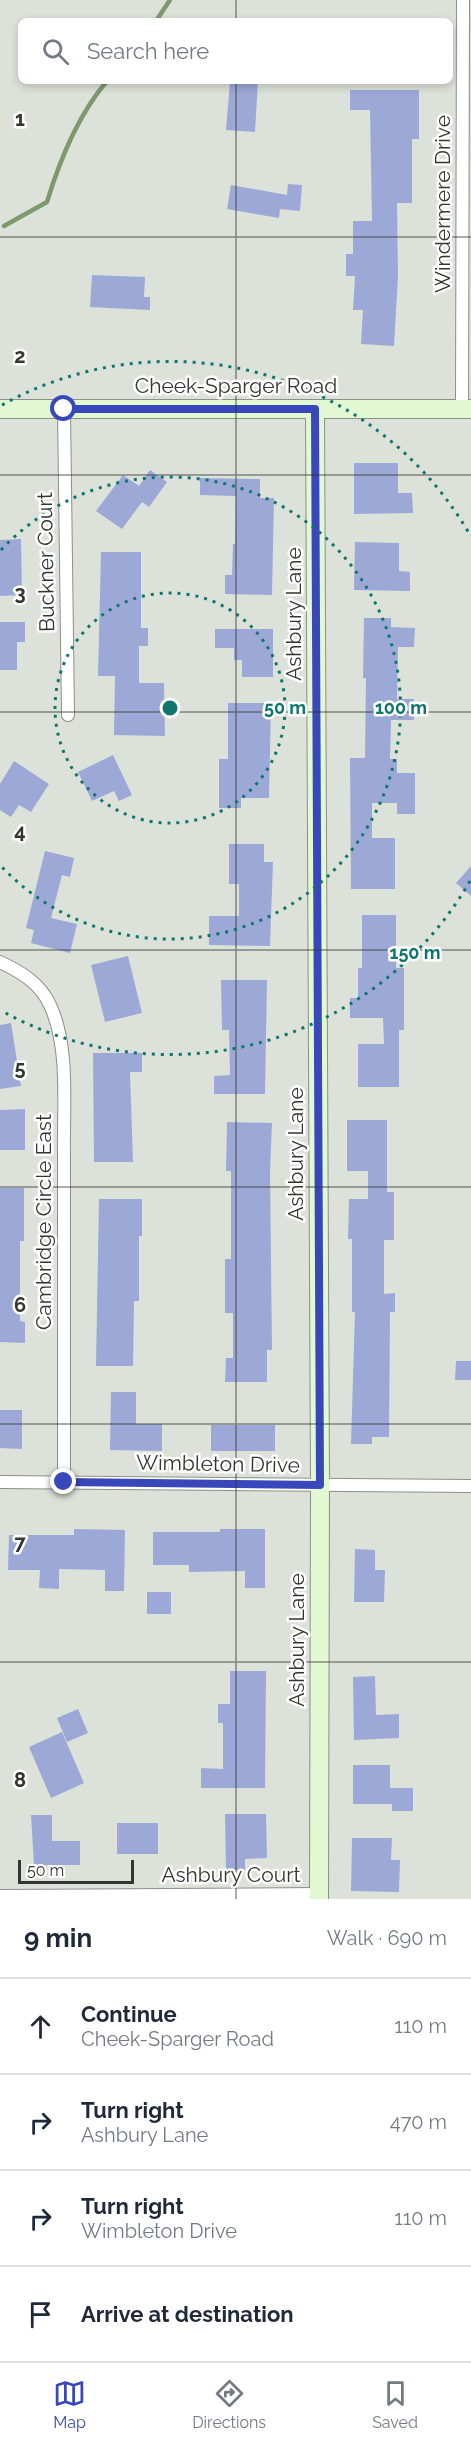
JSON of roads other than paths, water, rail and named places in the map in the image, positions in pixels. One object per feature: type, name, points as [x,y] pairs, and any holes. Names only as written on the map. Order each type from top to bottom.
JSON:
[{"type":"street","name":"Windermere Drive","points":[[464,0],[466,409]]},
{"type":"street","name":"Cheek-Sparger Road","points":[[0,409],[466,409]]},
{"type":"street","name":"Buckner Court","points":[[64,409],[68,715]]},
{"type":"street","name":"Ashbury Lane","points":[[315,409],[320,1485],[319,1896]]},
{"type":"street","name":"Cambridge Circle East","points":[[0,962],[23,973],[39,988],[50,1004],[59,1031],[62,1063],[64,1482]]},
{"type":"street","name":"Wimbleton Drive","points":[[0,1482],[471,1486]]},
{"type":"street","name":"Ashbury Court","points":[[0,1896],[319,1896]]},
{"type":"waterway","points":[[158,18],[170,0]]},
{"type":"waterway","points":[[4,226],[47,202],[71,138],[87,108],[105,84]]}]
